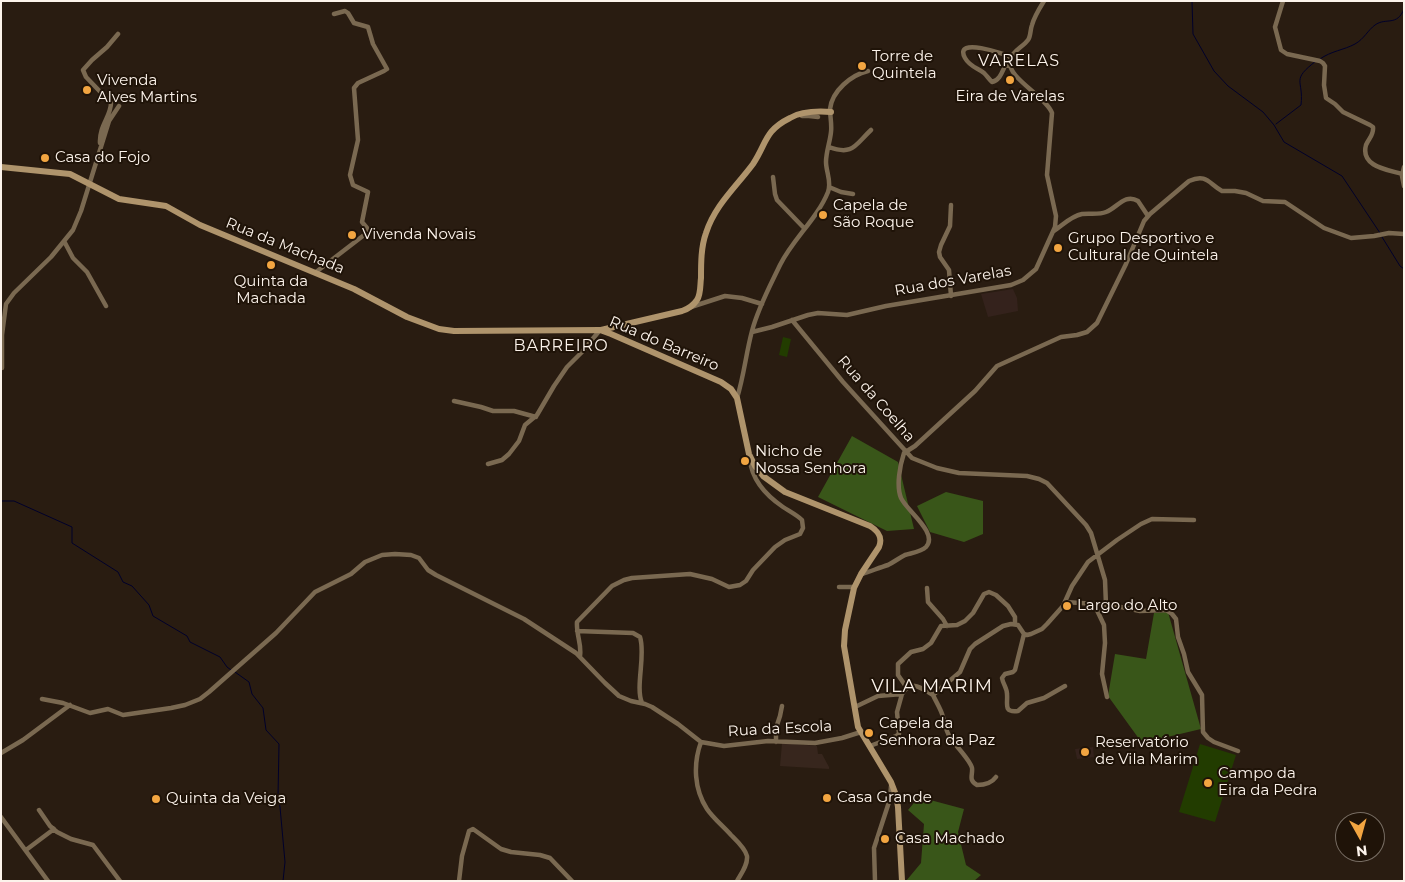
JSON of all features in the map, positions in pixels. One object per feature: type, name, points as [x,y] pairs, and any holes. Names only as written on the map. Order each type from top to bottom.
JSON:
[{"type":"street","points":[[1011,58],[1004,54],[979,47],[969,48],[964,53],[965,58],[971,65],[983,72],[992,82],[995,82],[1000,77],[1005,66],[1010,65],[1011,58],[1028,40],[1034,19],[1044,1]]},
{"type":"street","points":[[1283,1],[1275,27],[1280,50],[1289,55],[1317,60],[1324,64],[1326,98],[1343,112],[1373,127],[1373,134],[1366,148],[1366,154],[1370,161],[1377,167],[1402,174]]},
{"type":"street","points":[[316,272],[368,232],[362,222],[368,192],[353,185],[350,177],[358,140],[354,90],[357,84],[386,69],[373,44],[368,27],[354,23],[347,12],[334,14]]},
{"type":"street","points":[[101,147],[100,134],[111,108],[111,103],[86,76],[83,70],[105,50],[118,34]]},
{"type":"street","name":"Rua dos Varelas","points":[[752,332],[808,314],[847,315],[886,306],[1011,285],[1023,280],[1034,272],[1039,265],[1056,223],[1047,175],[1052,121],[1051,110],[1047,104],[1018,78],[1010,65]]},
{"type":"street","points":[[580,656],[581,651],[577,631],[579,619],[608,590],[624,580],[636,577],[690,574],[716,580],[729,587],[737,586],[746,580],[775,547],[800,534],[803,528],[802,520],[776,502],[765,492],[756,479],[752,471],[737,398],[752,332],[762,304],[782,261],[826,197],[829,187],[826,162],[832,127],[830,108],[836,94],[844,84],[857,74],[868,70]]},
{"type":"street","points":[[2,368],[2,335],[6,304],[14,293],[51,258],[76,224],[109,121],[119,106]]},
{"type":"street","points":[[780,124],[801,113],[831,112]]},
{"type":"street","points":[[690,307],[699,294],[703,242],[713,215],[720,204],[752,164],[768,135],[780,124],[786,120],[804,116],[818,118]]},
{"type":"street","points":[[829,147],[840,151],[847,151],[855,146],[871,130]]},
{"type":"street","name":"Rua da Machada","points":[[1,166],[65,173],[124,200],[166,206],[200,225],[354,288],[407,317],[439,329],[454,331]]},
{"type":"street","points":[[1404,167],[1402,174],[1404,186]]},
{"type":"street","points":[[774,177],[777,200],[804,228]]},
{"type":"street","points":[[861,574],[922,549],[928,543],[925,528],[903,502],[900,494],[900,478],[905,451],[914,446],[938,425],[998,365],[1061,337],[1079,335],[1093,328],[1124,269],[1140,227],[1148,216],[1188,181],[1195,178],[1208,179],[1222,191],[1247,193],[1261,201],[1286,203],[1322,227],[1350,237],[1378,236],[1388,233],[1404,234]]},
{"type":"street","points":[[829,187],[853,194]]},
{"type":"street","points":[[1053,231],[1076,216],[1106,212],[1130,198],[1138,201],[1148,216]]},
{"type":"street","points":[[951,205],[950,226],[939,252],[940,257],[948,268],[951,296]]},
{"type":"street","points":[[64,241],[76,262],[87,272],[106,306]]},
{"type":"street","points":[[488,464],[506,457],[519,441],[525,425],[536,417],[566,368],[600,330],[679,312],[726,296],[742,298],[762,304]]},
{"type":"street","name":"Rua da Coelha","points":[[792,320],[843,382],[912,458],[958,473],[1034,477],[1043,480],[1050,486],[1091,533],[1105,580],[1106,604]]},
{"type":"street","name":"Rua do Barreiro","points":[[454,331],[600,330],[721,382],[731,388],[737,398]]},
{"type":"street","points":[[454,401],[493,411],[516,412],[536,417]]},
{"type":"street","points":[[750,456],[763,476],[779,488],[791,495],[870,526],[878,533],[881,540],[880,545],[854,587],[844,642],[857,722],[891,782],[896,795],[902,881]]},
{"type":"street","points":[[1024,634],[1030,634],[1045,627],[1061,610],[1072,586],[1090,559],[1141,524],[1160,518],[1194,520]]},
{"type":"street","points":[[42,700],[70,705],[90,713],[108,709],[123,715],[172,708],[191,703],[200,699],[279,630],[315,592],[351,574],[371,559],[382,555],[416,556],[422,560],[428,570],[436,575],[518,616],[580,656],[613,691],[631,701],[652,707],[701,742],[696,758],[696,778],[702,798],[709,811],[735,838],[746,854],[747,860],[737,881]]},
{"type":"street","points":[[839,587],[854,587]]},
{"type":"street","points":[[927,588],[928,602],[947,626]]},
{"type":"street","points":[[906,688],[898,676],[898,663],[912,652],[924,648],[941,626],[957,625],[967,619],[973,613],[984,594],[989,592],[995,594],[1008,606],[1015,616],[1015,624]]},
{"type":"street","points":[[1065,602],[1106,604],[1137,611],[1166,610],[1174,615],[1187,670],[1202,695],[1203,732],[1214,742],[1238,751]]},
{"type":"street","points":[[1094,604],[1104,626],[1105,643],[1102,674],[1107,697]]},
{"type":"street","points":[[933,695],[960,672],[970,649],[975,644],[1003,626],[1015,624],[1020,627],[1024,634],[1016,670],[1013,673],[1004,675],[1002,678],[1007,692],[1007,707],[1012,711],[1018,711],[1027,703],[1042,699],[1065,686]]},
{"type":"street","points":[[577,631],[630,633],[640,637],[642,668],[640,694],[642,703]]},
{"type":"street","points":[[870,746],[899,734],[896,712],[902,694],[906,688],[916,686],[933,695],[943,715],[945,727],[950,737],[972,768],[972,782],[977,785],[988,783],[996,777]]},
{"type":"street","points":[[855,707],[878,696],[902,694]]},
{"type":"street","points":[[1,753],[23,740],[70,705]]},
{"type":"street","points":[[776,742],[776,727],[782,706]]},
{"type":"street","name":"Rua da Escola","points":[[701,742],[729,746],[760,742],[815,743],[861,732]]},
{"type":"street","points":[[875,881],[874,848],[890,800],[891,782]]},
{"type":"street","points":[[39,810],[54,829],[71,839],[93,845],[120,881]]},
{"type":"street","points":[[1,817],[48,881]]},
{"type":"street","points":[[26,850],[54,829]]},
{"type":"street","points":[[459,881],[464,847],[469,832],[473,829],[505,850],[550,858],[572,881]]},
{"type":"shaded area","points":[[1013,289],[1017,298],[1018,311],[988,317],[981,294]]},
{"type":"shaded area","points":[[782,743],[817,746],[818,754],[822,754],[829,769],[780,766]]},
{"type":"shaded area","points":[[1093,747],[1094,757],[1077,759],[1075,749]]},
{"type":"green space","points":[[783,337],[791,339],[787,357],[779,355]]},
{"type":"green space","points":[[852,436],[898,462],[914,529],[887,531],[818,497]]},
{"type":"green space","points":[[946,492],[983,501],[983,534],[964,542],[930,532],[917,506]]},
{"type":"green space","points":[[1168,612],[1201,729],[1142,743],[1108,696],[1115,654],[1146,659],[1154,613]]},
{"type":"green space","name":"Campo da Eira da Pedra","points":[[1200,744],[1236,755],[1215,822],[1179,812]]},
{"type":"green space","points":[[919,797],[964,809],[958,832],[966,865],[981,875],[974,881],[906,881],[921,863],[924,824],[908,810]]},
{"type":"waterway","points":[[1192,1],[1193,34],[1214,71],[1228,86],[1263,112],[1274,125],[1284,142],[1342,176],[1380,233]]},
{"type":"waterway","points":[[1320,59],[1355,44],[1375,25],[1395,20],[1404,9]]},
{"type":"waterway","points":[[1276,124],[1301,105],[1301,77],[1316,61]]},
{"type":"waterway","points":[[1382,237],[1400,266],[1404,269]]},
{"type":"waterway","points":[[1,501],[14,501],[72,527],[72,543],[118,572],[123,582],[132,586],[149,605],[153,616],[187,636],[190,642],[220,657],[231,670]]},
{"type":"waterway","points":[[235,672],[249,682],[252,694],[263,708],[266,730],[279,744],[278,796],[285,862],[283,881]]},
{"type":"place","name":"Torre de Quintela","points":[[862,66]]},
{"type":"place","name":"Eira de Varelas","points":[[1010,80]]},
{"type":"place","name":"Vivenda Alves Martins","points":[[87,90]]},
{"type":"place","name":"Casa do Fojo","points":[[45,158]]},
{"type":"place","name":"Capela de São Roque","points":[[823,215]]},
{"type":"place","name":"Vivenda Novais","points":[[352,235]]},
{"type":"place","name":"Grupo Desportivo e Cultural de Quintela","points":[[1058,248]]},
{"type":"place","name":"Quinta da Machada","points":[[271,265]]},
{"type":"place","name":"Nicho de Nossa Senhora","points":[[745,461]]},
{"type":"place","name":"Largo do Alto","points":[[1067,606]]},
{"type":"place","name":"Capela da Senhora da Paz","points":[[869,733]]},
{"type":"place","name":"Reservatório de Vila Marim","points":[[1085,752]]},
{"type":"place","name":"Campo da Eira da Pedra","points":[[1208,783]]},
{"type":"place","name":"Casa Grande","points":[[827,798]]},
{"type":"place","name":"Quinta da Veiga","points":[[156,799]]},
{"type":"place","name":"Casa Machado","points":[[885,839]]},
{"type":"district","name":"VARELAS","points":[[1019,61]]},
{"type":"district","name":"BARREIRO","points":[[561,346]]},
{"type":"district","name":"VILA MARIM","points":[[932,687]]}]
